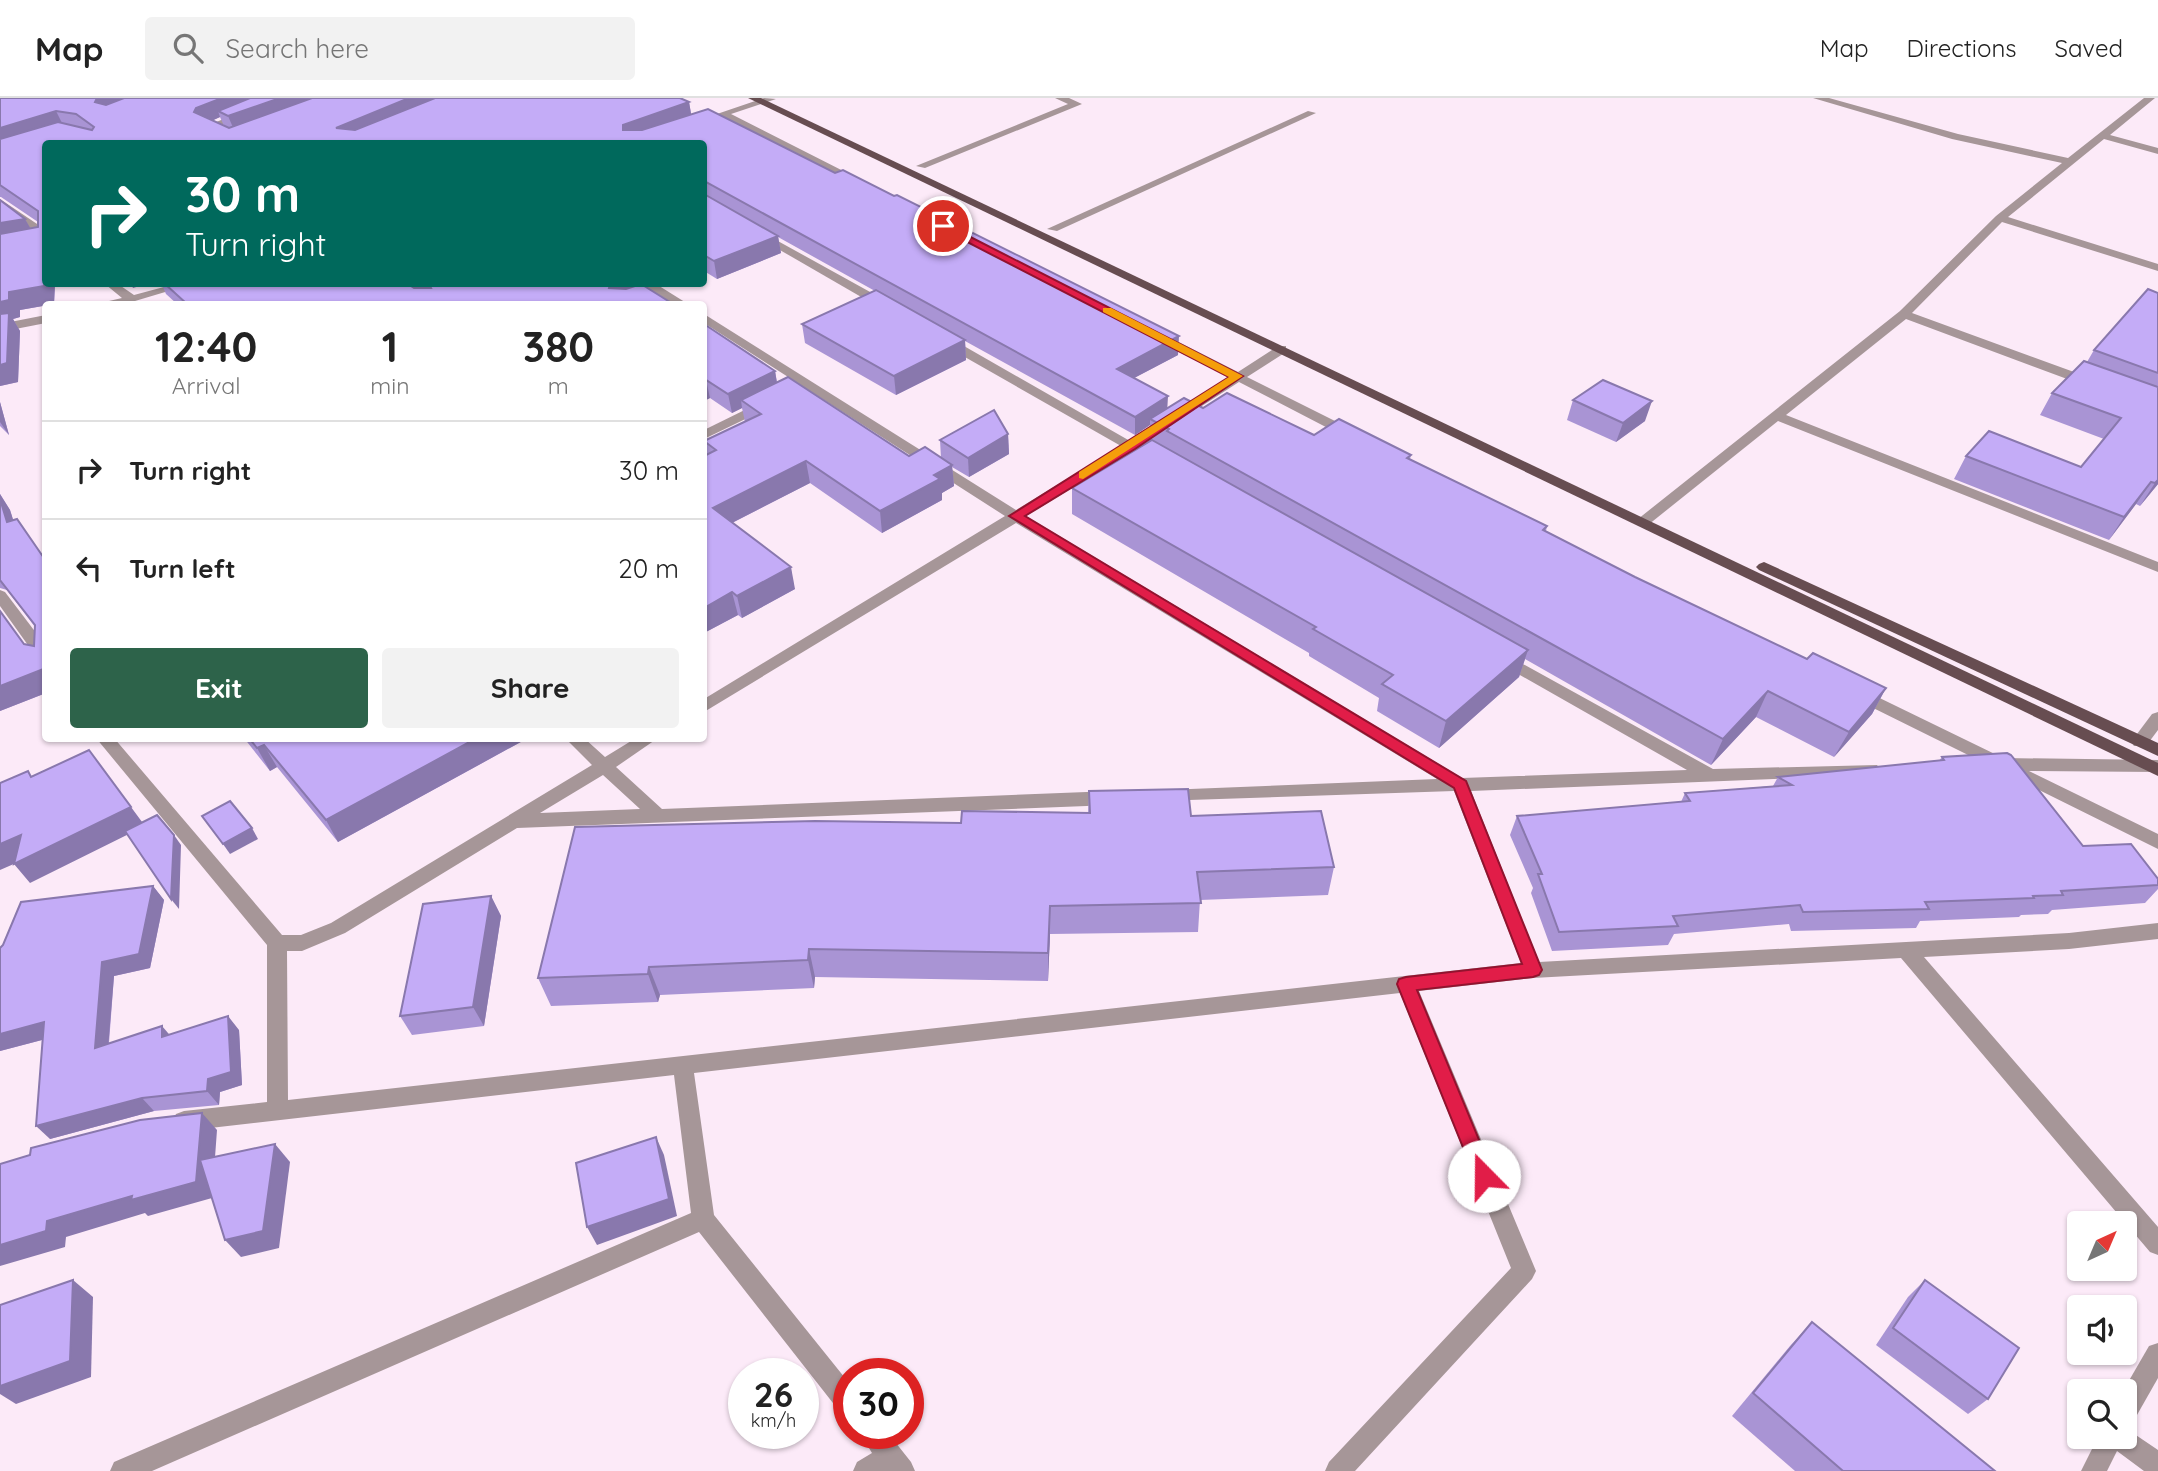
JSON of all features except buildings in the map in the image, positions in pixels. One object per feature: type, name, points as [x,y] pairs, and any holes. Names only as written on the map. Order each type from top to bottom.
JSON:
[{"type":"main road","points":[[764,99],[921,166],[2156,763]]},
{"type":"main road","points":[[764,99],[1282,349],[1647,519],[2140,742],[2156,763]]},
{"type":"street","points":[[235,139],[209,127],[284,98]]},
{"type":"street","points":[[921,166],[1077,104],[1060,98]]},
{"type":"street","points":[[1818,98],[1947,135],[2070,162]]},
{"type":"street","points":[[1647,519],[1774,415],[1904,314],[2000,218],[2150,98]]},
{"type":"street","points":[[706,119],[764,99]]},
{"type":"street","points":[[1053,229],[1311,113]]},
{"type":"street","points":[[723,114],[870,189]]},
{"type":"street","points":[[2103,136],[2158,151]]},
{"type":"street","points":[[0,202],[42,239]]},
{"type":"street","points":[[2000,218],[2158,268]]},
{"type":"street","points":[[739,222],[893,310]]},
{"type":"street","points":[[115,287],[132,299]]},
{"type":"street","points":[[124,301],[175,287]]},
{"type":"street","points":[[626,301],[652,287]]},
{"type":"street","points":[[656,287],[677,301]]},
{"type":"street","points":[[1904,314],[2107,389]]},
{"type":"street","points":[[0,328],[42,320]]},
{"type":"street","points":[[707,320],[801,386],[1460,785],[1533,970]]},
{"type":"street","points":[[929,331],[1167,467]]},
{"type":"street","points":[[1152,333],[1362,440]]},
{"type":"street","points":[[707,704],[1130,446],[1282,349]]},
{"type":"street","points":[[707,434],[772,401]]},
{"type":"street","points":[[1774,415],[2158,568]]},
{"type":"street","points":[[0,595],[42,653]]},
{"type":"street","points":[[1493,652],[1710,775]]},
{"type":"street","points":[[1847,688],[2158,842]]},
{"type":"street","points":[[2140,742],[2158,718]]},
{"type":"street","points":[[107,742],[277,943],[278,1110]]},
{"type":"street","points":[[577,742],[659,816]]},
{"type":"street","points":[[277,943],[302,943],[338,928],[643,742]]},
{"type":"street","points":[[1969,765],[2156,763]]},
{"type":"street","points":[[514,821],[1887,768]]},
{"type":"street","points":[[169,1122],[1533,970],[2069,941],[2148,932],[2158,946]]},
{"type":"street","points":[[1906,950],[2158,1244]]},
{"type":"street","points":[[1338,1471],[1524,1271],[1406,984]]},
{"type":"street","points":[[683,1065],[703,1219],[833,1383]]},
{"type":"street","points":[[123,1471],[703,1219]]},
{"type":"street","points":[[2137,1391],[2158,1355]]},
{"type":"street","points":[[866,1471],[896,1463],[885,1449]]},
{"type":"street","points":[[2094,1471],[2105,1449]]},
{"type":"street","points":[[2136,1449],[2158,1465]]},
{"type":"slow traffic","points":[[1083,475],[1237,376],[1107,310]]},
{"type":"route","points":[[943,226],[1237,376],[1016,516],[1460,785],[1533,970],[1406,984],[1484,1176]]}]
